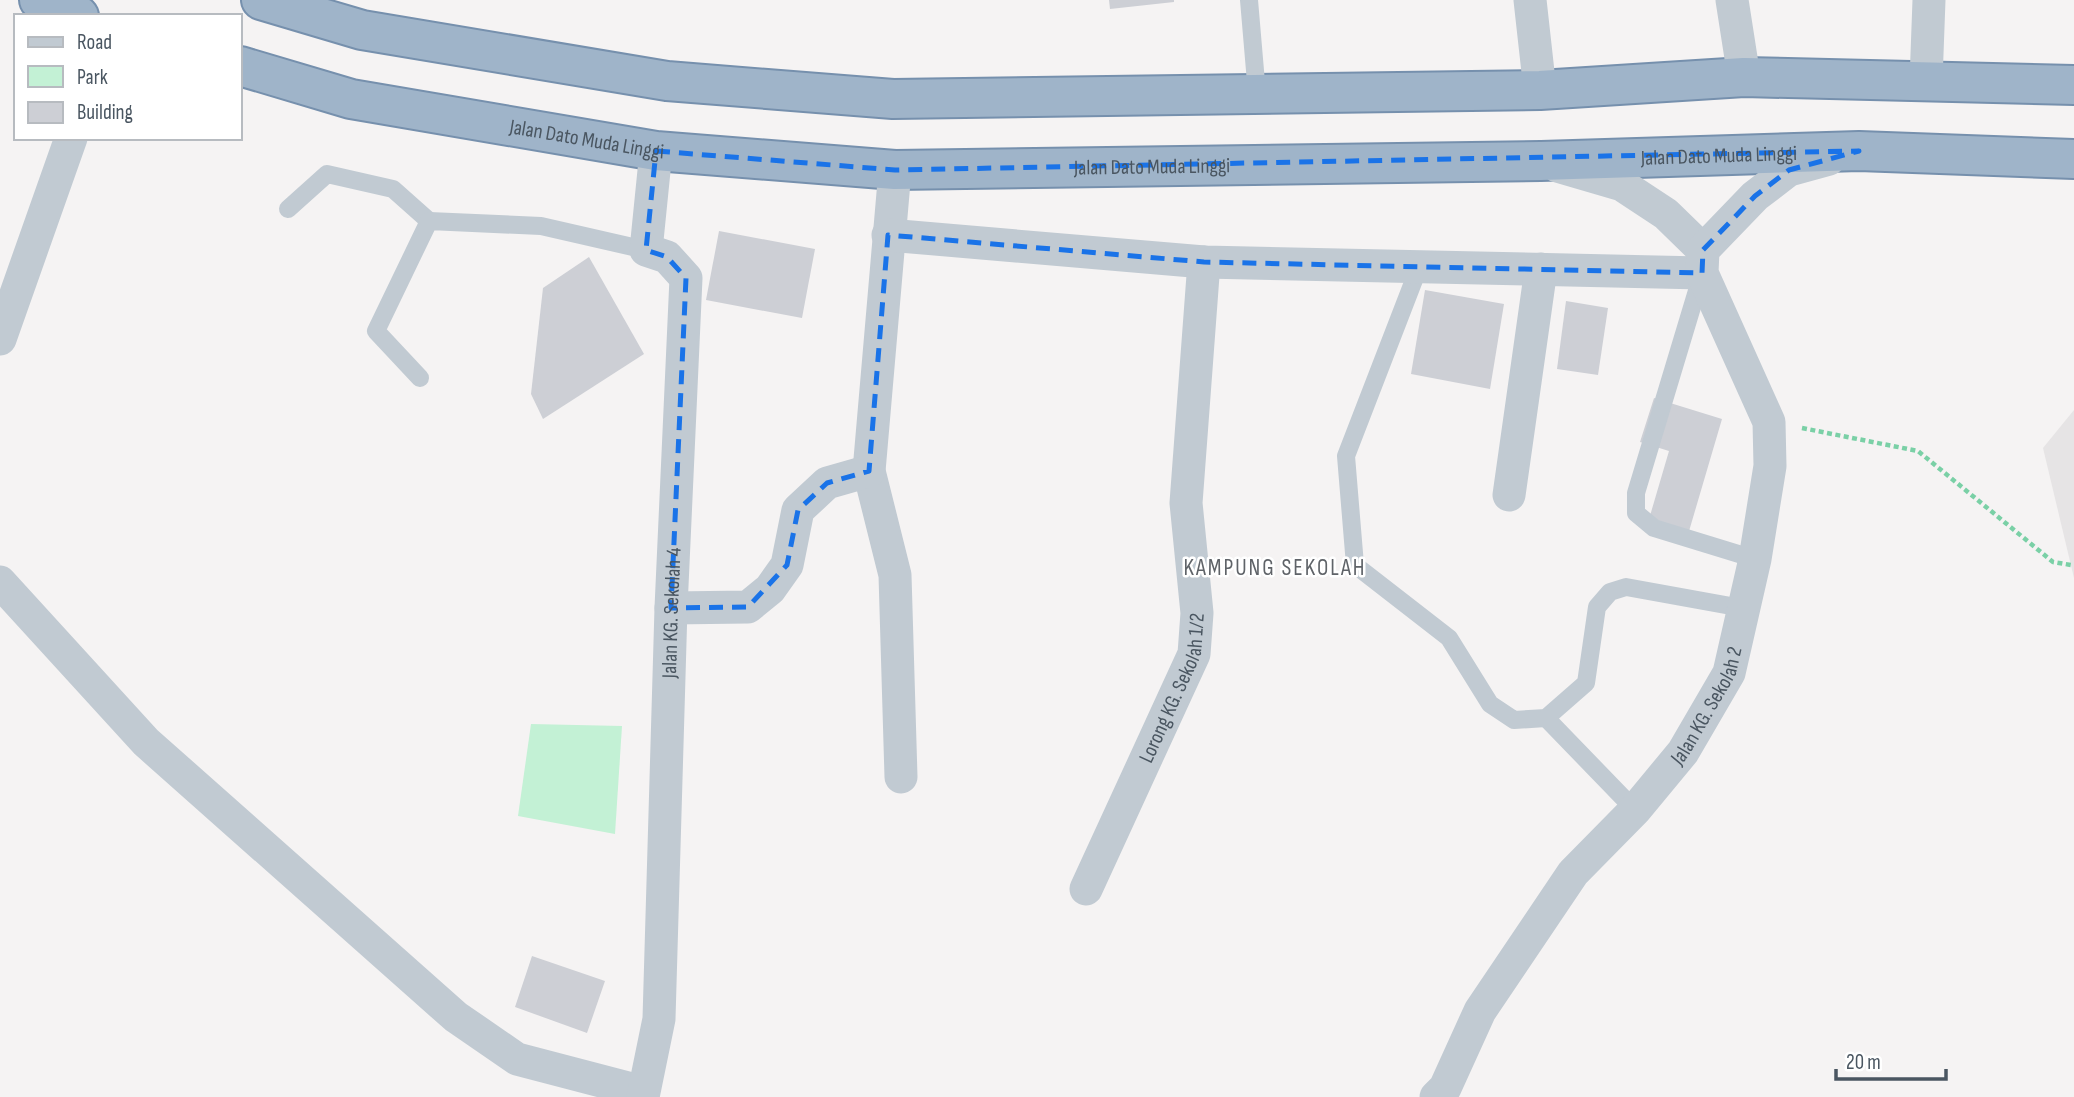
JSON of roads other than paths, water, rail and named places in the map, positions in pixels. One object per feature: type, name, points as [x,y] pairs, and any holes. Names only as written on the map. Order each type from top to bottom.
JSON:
[{"type":"highway","points":[[39,0],[74,14]]},
{"type":"highway","points":[[261,0],[362,30],[667,81],[893,99],[1539,90],[1744,76],[2074,85]]},
{"type":"highway","name":"Jalan Dato Muda Linggi","points":[[242,67],[351,99],[656,150],[895,170],[1541,162],[1858,151],[2074,159]]},
{"type":"street","points":[[1530,0],[1539,90]]},
{"type":"street","points":[[1732,0],[1744,76]]},
{"type":"street","points":[[1926,81],[1929,0]]},
{"type":"street","points":[[0,339],[70,140]]},
{"type":"street","points":[[646,250],[656,150]]},
{"type":"street","points":[[888,235],[1204,262],[1541,269],[1703,262],[1755,196],[1789,170],[1858,151]]},
{"type":"street","name":"Jalan KG. Sekolah 2","points":[[1436,1097],[1445,1088],[1480,1011],[1573,873],[1635,810],[1684,752],[1729,673],[1755,559],[1770,466],[1769,422],[1703,262],[1665,214],[1622,185],[1541,162]]},
{"type":"street","points":[[895,170],[869,471],[895,575],[901,777]]},
{"type":"street","name":"Jalan KG. Sekolah 4","points":[[643,1094],[660,1019],[671,608],[686,278],[667,257],[646,250]]},
{"type":"street","name":"Lorong KG. Sekolah 1/2","points":[[1086,888],[1195,654],[1197,613],[1185,503],[1204,262]]},
{"type":"street","points":[[1509,495],[1541,269]]},
{"type":"street","points":[[671,608],[748,607],[770,589],[787,565],[798,510],[827,483],[869,471]]},
{"type":"street","points":[[0,582],[146,742],[456,1017],[517,1059],[643,1094]]},
{"type":"lane","points":[[1249,0],[1257,94]]},
{"type":"lane","points":[[288,209],[327,174],[393,189],[429,221],[541,226],[646,250]]},
{"type":"lane","points":[[420,378],[376,331],[429,221]]},
{"type":"lane","points":[[1703,262],[1636,493],[1636,513],[1654,528],[1755,559]]},
{"type":"lane","points":[[1419,267],[1346,456],[1355,565],[1449,638],[1490,704],[1514,720],[1546,718],[1586,682],[1597,607],[1610,592],[1626,587],[1742,608]]},
{"type":"lane","points":[[1546,718],[1635,810]]},
{"type":"district","name":"KAMPUNG SEKOLAH","points":[[1275,568]]}]
